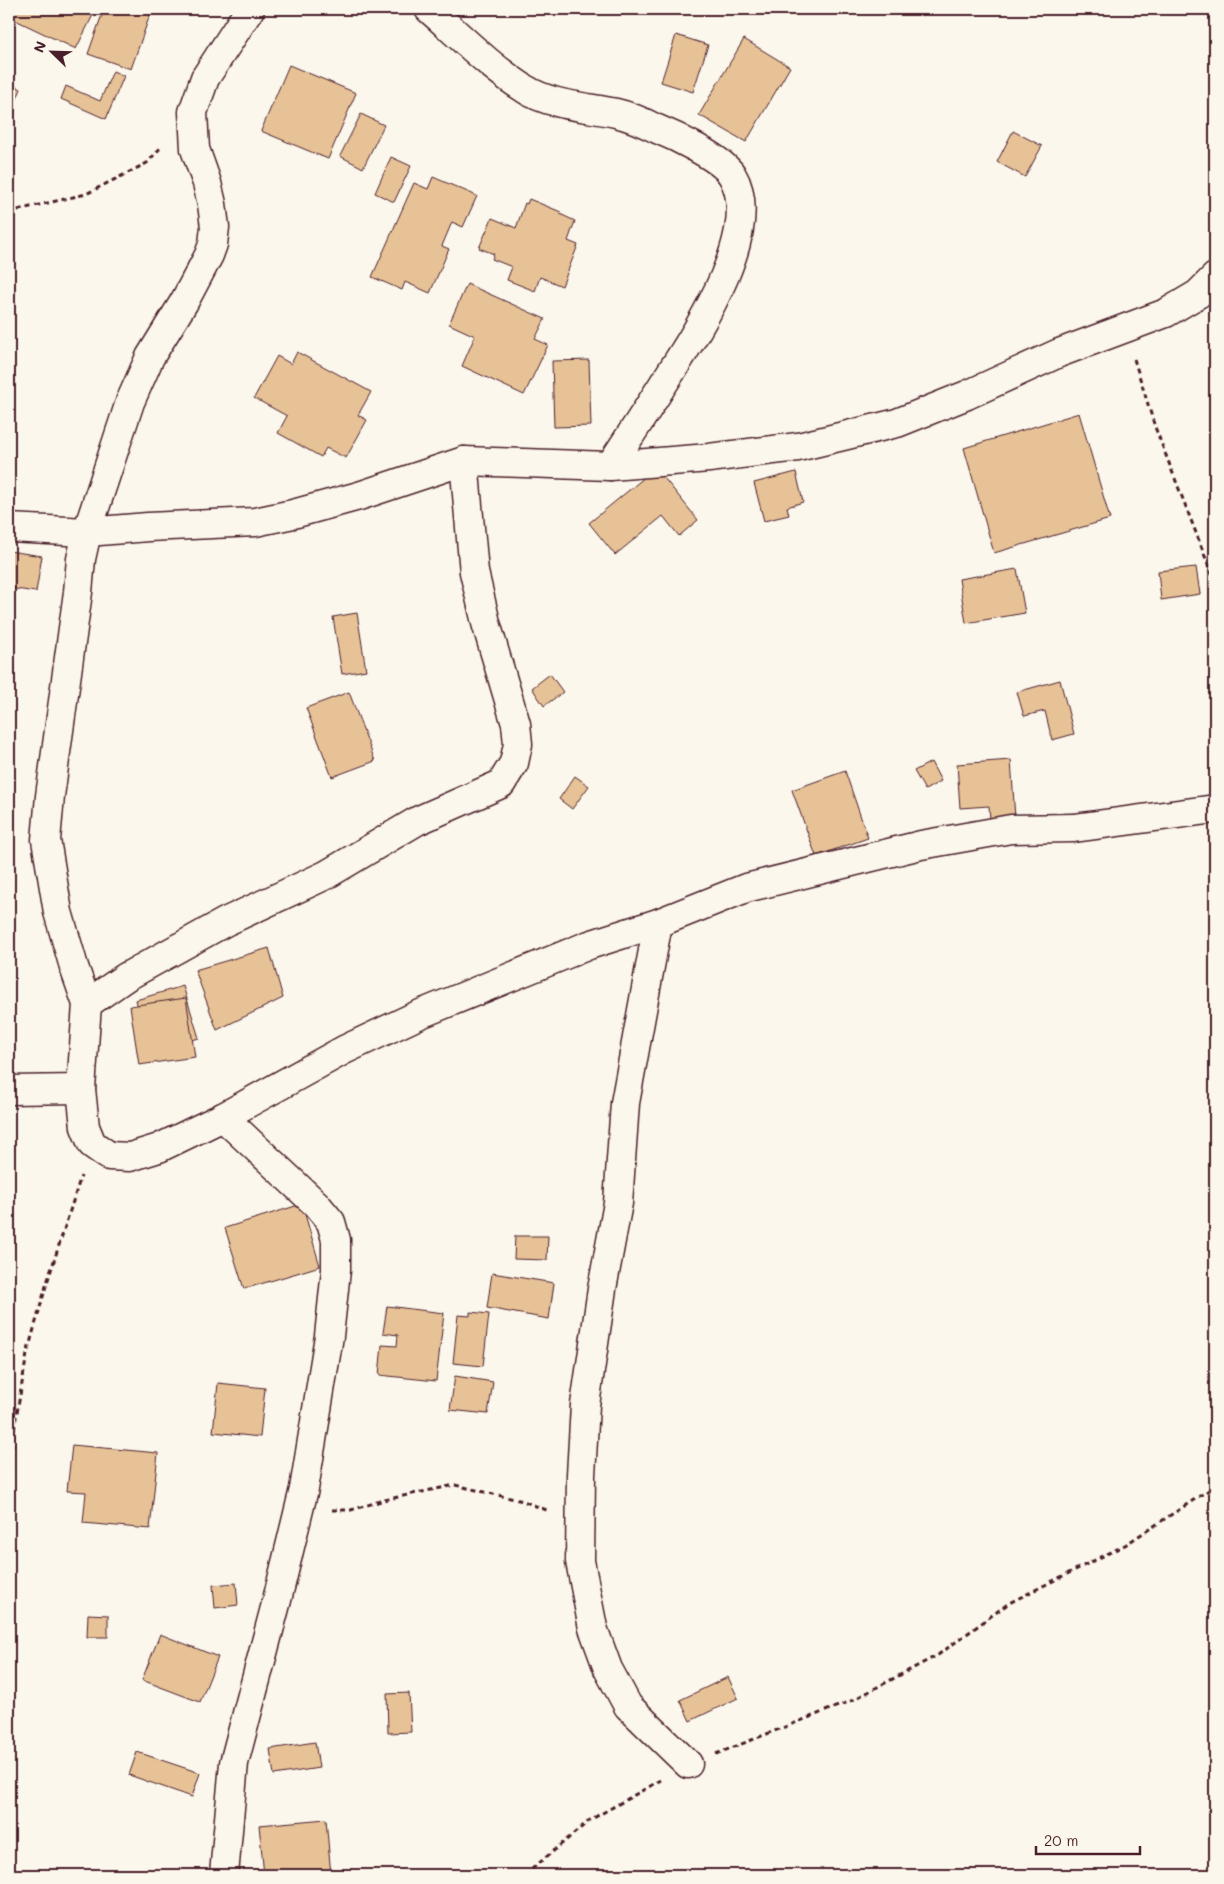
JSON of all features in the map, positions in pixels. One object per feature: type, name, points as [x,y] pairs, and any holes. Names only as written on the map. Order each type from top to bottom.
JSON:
[{"type":"street","points":[[250,9],[205,78],[193,112],[195,149],[206,182],[214,220],[214,244],[184,302],[150,357],[130,402],[87,532],[81,559],[46,840],[58,912],[87,1004],[81,1089],[85,1127],[92,1144],[109,1156],[130,1157],[159,1148],[223,1117],[344,1050],[418,1015],[589,945],[658,923],[746,888],[922,845],[1011,829],[1074,828],[1215,809]]},
{"type":"street","points":[[429,9],[491,65],[526,90],[547,99],[618,114],[655,128],[722,164],[732,176],[740,208],[738,231],[728,268],[713,302],[693,338],[610,466]]},
{"type":"street","points":[[9,528],[87,532],[255,522],[359,496],[464,460],[610,466],[709,458],[798,447],[897,423],[967,395],[1059,353],[1166,314],[1198,294],[1215,277]]},
{"type":"street","points":[[87,1004],[126,977],[225,922],[326,875],[417,821],[502,784],[509,774],[514,763],[518,744],[516,724],[486,623],[474,572],[464,460]]},
{"type":"street","points":[[658,923],[625,1103],[618,1203],[602,1289],[586,1406],[580,1561],[593,1628],[608,1669],[628,1706],[688,1764]]},
{"type":"street","points":[[9,1090],[81,1089]]},
{"type":"street","points":[[223,1117],[316,1204],[332,1222],[336,1240],[336,1270],[329,1336],[304,1489],[234,1763],[224,1875]]},
{"type":"path","points":[[9,212],[86,194],[147,164],[193,112]]},
{"type":"path","points":[[1125,330],[1155,427],[1215,582]]},
{"type":"path","points":[[9,1502],[14,1430],[28,1354],[46,1286],[92,1144]]},
{"type":"path","points":[[304,1489],[331,1510],[351,1510],[384,1500],[455,1485],[523,1501],[580,1523]]},
{"type":"path","points":[[525,1875],[590,1820],[688,1764],[851,1701],[938,1655],[1009,1603],[1125,1545],[1215,1486]]},
{"type":"building","points":[[9,9],[96,9],[76,49],[9,17]]},
{"type":"building","points":[[104,9],[152,9],[131,69],[88,54]]},
{"type":"building","points":[[676,35],[708,45],[693,92],[661,82]]},
{"type":"building","points":[[744,39],[790,67],[746,142],[699,115]]},
{"type":"building","points":[[289,65],[356,93],[328,159],[261,131]]},
{"type":"building","points":[[113,71],[124,76],[106,119],[61,99],[66,86],[100,101]]},
{"type":"building","points":[[9,83],[21,89],[9,117]]},
{"type":"building","points":[[361,114],[384,125],[363,168],[340,156]]},
{"type":"building","points":[[1013,131],[1042,146],[1025,177],[997,162]]},
{"type":"building","points":[[391,157],[411,166],[394,202],[375,193]]},
{"type":"building","points":[[433,177],[477,196],[463,227],[452,222],[442,246],[449,249],[430,293],[405,282],[402,290],[372,277],[414,183],[428,189]]},
{"type":"building","points":[[529,199],[561,212],[560,214],[575,221],[568,241],[578,245],[562,286],[540,277],[535,291],[507,280],[512,267],[492,259],[494,254],[479,248],[492,218],[516,228],[525,203],[527,204]]},
{"type":"building","points":[[467,284],[545,319],[535,339],[548,345],[524,395],[462,366],[475,336],[449,324]]},
{"type":"building","points":[[297,352],[371,392],[358,415],[367,420],[346,458],[326,448],[321,457],[278,433],[287,416],[254,398],[277,356],[291,364]]},
{"type":"building","points":[[589,360],[591,426],[554,427],[552,361]]},
{"type":"building","points":[[1079,413],[1110,519],[994,553],[964,448]]},
{"type":"building","points":[[656,468],[698,520],[679,536],[663,516],[615,555],[589,523]]},
{"type":"building","points":[[796,472],[803,502],[787,507],[789,515],[764,521],[754,483]]},
{"type":"building","points":[[9,551],[42,556],[36,592],[9,588]]},
{"type":"building","points":[[1196,567],[1200,594],[1161,600],[1158,571]]},
{"type":"building","points":[[1017,569],[1025,613],[966,623],[959,579]]},
{"type":"building","points":[[357,613],[366,670],[342,674],[333,617]]},
{"type":"building","points":[[550,674],[563,692],[544,706],[532,688]]},
{"type":"building","points":[[1060,680],[1074,734],[1052,740],[1045,711],[1024,716],[1017,692]]},
{"type":"building","points":[[349,692],[375,761],[332,777],[306,708]]},
{"type":"building","points":[[1011,760],[1015,818],[990,820],[989,806],[960,808],[957,764]]},
{"type":"building","points":[[931,762],[941,781],[925,790],[914,771]]},
{"type":"building","points":[[845,771],[868,838],[816,856],[792,790]]},
{"type":"building","points":[[575,776],[589,786],[572,809],[559,799]]},
{"type":"building","points":[[269,948],[283,998],[217,1030],[195,970]]},
{"type":"building","points":[[183,986],[199,1038],[151,1052],[136,1000]]},
{"type":"building","points":[[186,998],[195,1057],[139,1065],[130,1006]]},
{"type":"building","points":[[302,1204],[320,1266],[244,1289],[225,1228]]},
{"type":"building","points":[[515,1236],[548,1236],[547,1260],[514,1259]]},
{"type":"building","points":[[492,1273],[554,1283],[549,1319],[487,1308]]},
{"type":"building","points":[[387,1306],[444,1313],[436,1381],[379,1375],[382,1345],[397,1346],[398,1335],[383,1333]]},
{"type":"building","points":[[470,1312],[489,1314],[483,1366],[453,1363],[458,1315],[470,1316]]},
{"type":"building","points":[[455,1376],[493,1382],[488,1414],[450,1410]]},
{"type":"building","points":[[218,1383],[265,1388],[260,1437],[213,1432]]},
{"type":"building","points":[[72,1445],[158,1453],[150,1529],[83,1523],[86,1492],[67,1491]]},
{"type":"building","points":[[236,1583],[238,1605],[215,1608],[213,1585]]},
{"type":"building","points":[[88,1614],[108,1615],[108,1637],[87,1637]]},
{"type":"building","points":[[160,1634],[218,1657],[200,1702],[142,1680]]},
{"type":"building","points":[[728,1677],[738,1698],[690,1721],[680,1700]]},
{"type":"building","points":[[409,1693],[411,1732],[388,1733],[387,1694]]},
{"type":"building","points":[[315,1742],[319,1768],[274,1775],[270,1749]]},
{"type":"building","points":[[137,1752],[200,1773],[192,1797],[129,1775]]},
{"type":"building","points":[[326,1819],[331,1875],[264,1875],[259,1825]]}]
